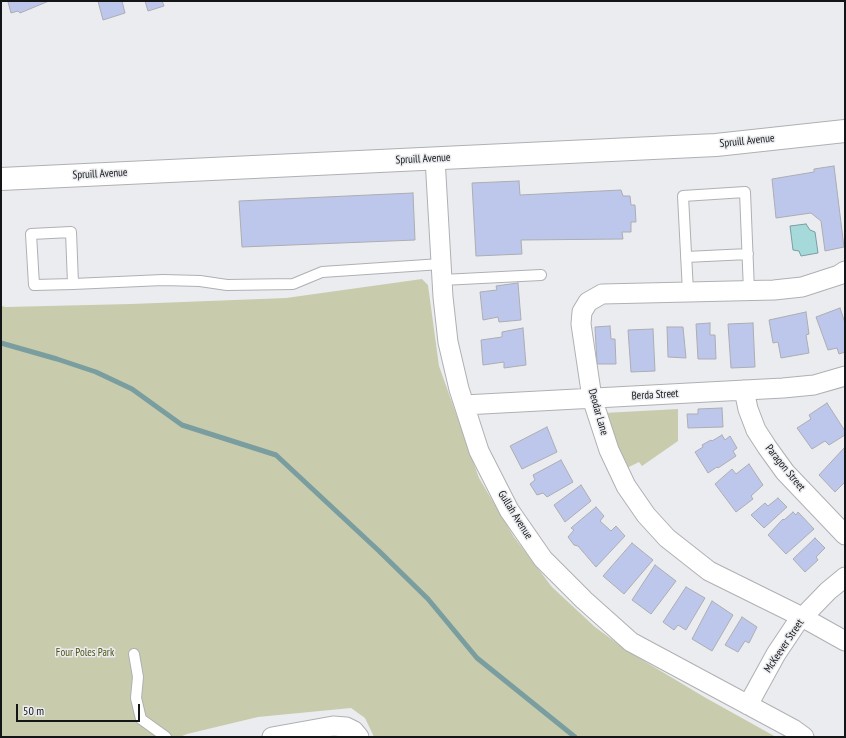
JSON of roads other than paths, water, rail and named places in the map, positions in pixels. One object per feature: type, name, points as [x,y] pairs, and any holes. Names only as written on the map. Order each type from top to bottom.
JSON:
[{"type":"street","name":"Spruill Avenue","points":[[1,179],[716,145],[845,131]]},
{"type":"street","name":"Gullah Avenue","points":[[435,158],[441,272],[448,342],[459,389],[479,451],[509,510],[543,559],[584,600],[632,642],[794,729],[804,737]]},
{"type":"street","name":"Deodar Lane","points":[[845,271],[839,275],[802,287],[774,290],[602,294],[588,302],[582,312],[581,324],[592,398],[609,450],[626,486],[646,515],[667,538],[709,571],[802,617],[845,641]]},
{"type":"street","name":"Berda Street","points":[[464,405],[783,388],[814,385],[845,376]]},
{"type":"street","name":"Paragon Street","points":[[744,390],[748,409],[756,430],[767,447],[785,472],[845,535]]},
{"type":"street","name":"McKeever Street","points":[[748,705],[776,654],[796,624],[828,591],[845,578]]},
{"type":"street","points":[[272,737],[333,726],[346,727],[356,734]]},
{"type":"lane","points":[[688,292],[683,196],[746,192],[749,291]]},
{"type":"lane","points":[[73,284],[71,232],[31,234],[34,285],[73,284],[163,280],[200,281],[227,285],[293,284],[322,272],[441,272],[540,275]]},
{"type":"lane","points":[[686,257],[748,254]]},
{"type":"lane","points":[[134,654],[138,677],[136,698],[142,719],[166,737]]},
{"type":"water","points":[[806,224],[810,230],[815,232],[818,253],[801,256],[799,251],[793,250],[790,226]]},
{"type":"waterway","points":[[1,343],[96,372],[132,389],[182,425],[276,455],[428,599],[477,658],[575,737]]},
{"type":"park label","name":"Four Poles Park","points":[[85,653]]}]
